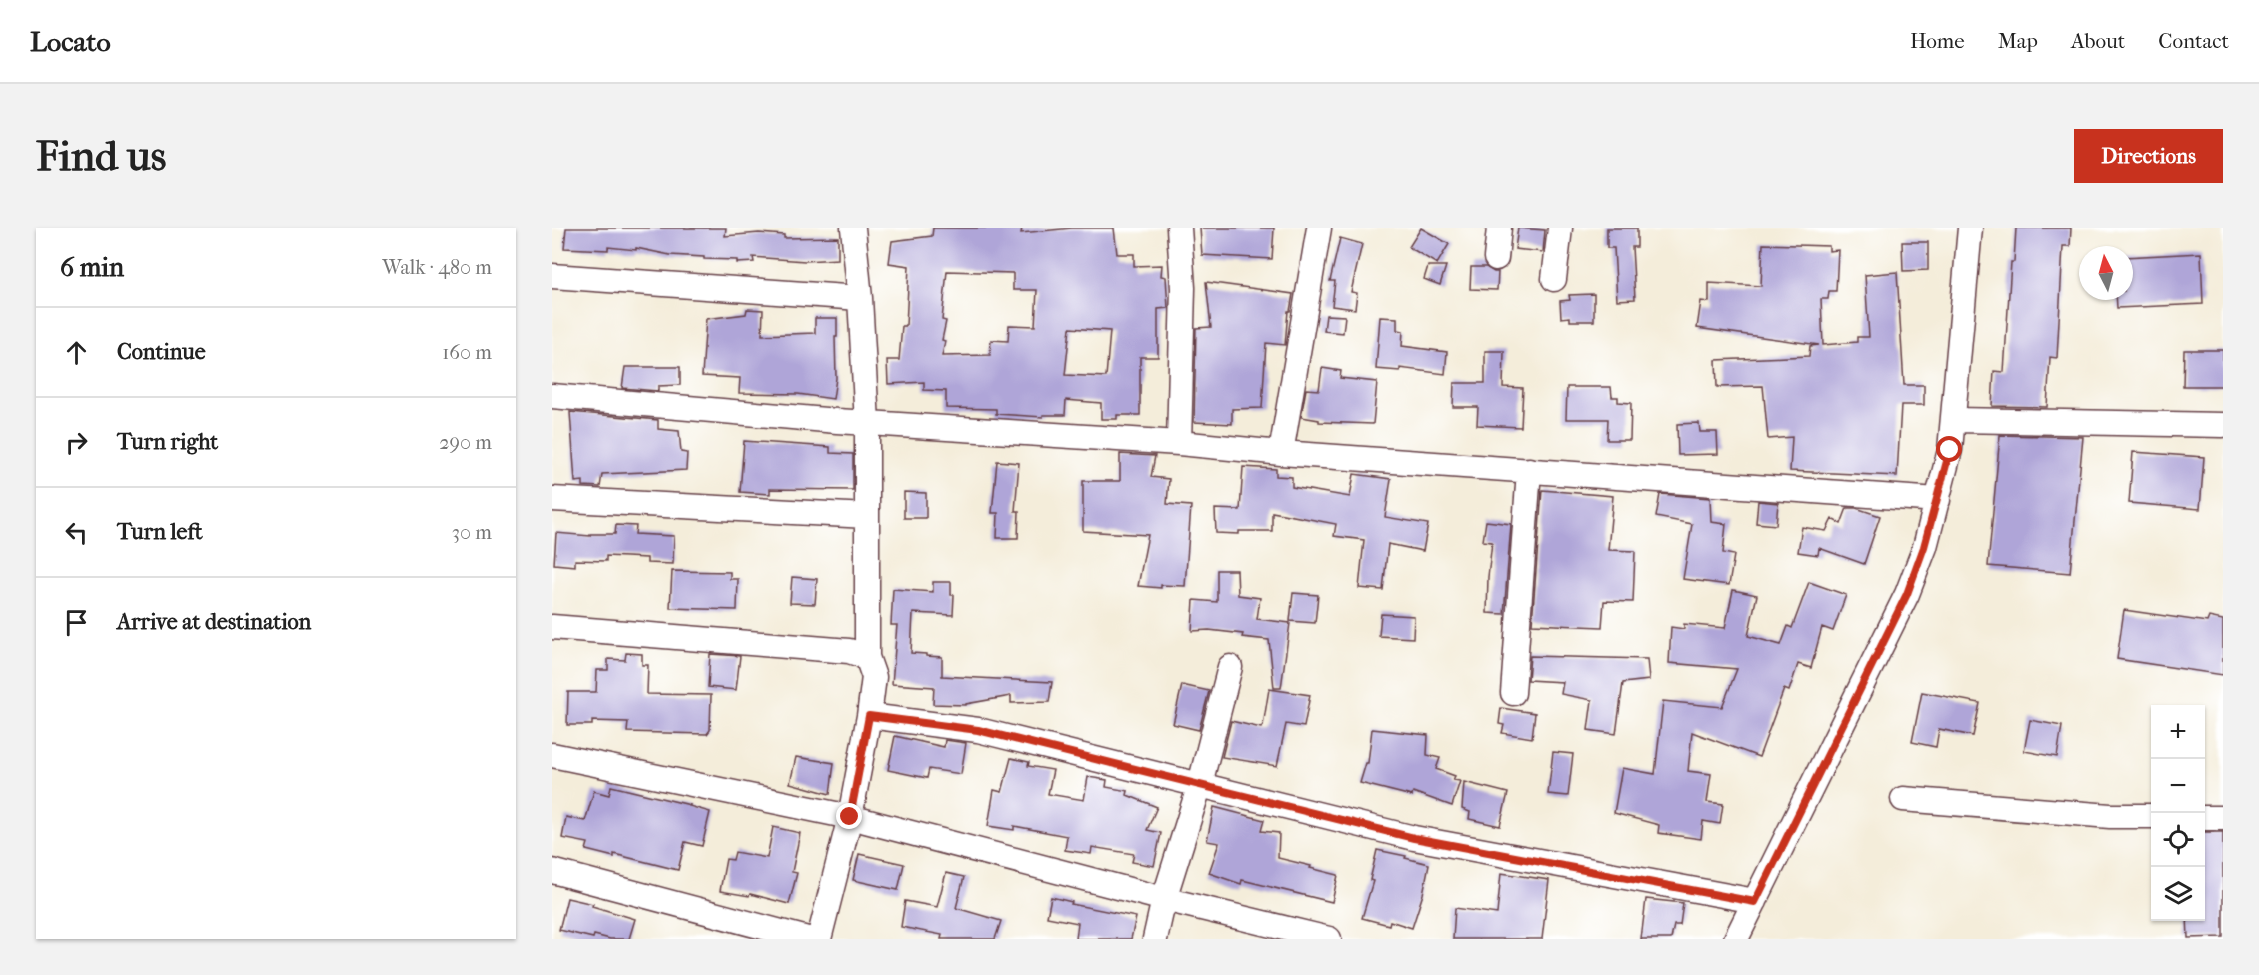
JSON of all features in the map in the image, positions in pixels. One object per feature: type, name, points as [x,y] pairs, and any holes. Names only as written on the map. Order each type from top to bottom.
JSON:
[{"type":"street","points":[[819,939],[850,817],[874,677],[867,657],[867,423],[860,298],[853,228]]},
{"type":"street","points":[[1179,228],[1183,288],[1179,443]]},
{"type":"street","points":[[1281,453],[1319,228]]},
{"type":"street","points":[[1496,258],[1499,228]]},
{"type":"street","points":[[1554,279],[1560,228]]},
{"type":"street","points":[[1736,939],[1907,594],[1924,547],[1950,450],[1971,228]]},
{"type":"street","points":[[552,276],[860,298]]},
{"type":"street","points":[[552,396],[867,423],[1179,443],[1281,453],[1938,500]]},
{"type":"street","points":[[1954,420],[2223,425]]},
{"type":"street","points":[[1513,693],[1528,470]]},
{"type":"street","points":[[552,499],[867,516]]},
{"type":"street","points":[[552,627],[849,651],[867,657]]},
{"type":"street","points":[[1155,939],[1164,899],[1200,784],[1230,667]]},
{"type":"street","points":[[869,716],[978,730],[1414,838],[1755,902]]},
{"type":"street","points":[[552,755],[850,817],[1164,899],[1329,939]]},
{"type":"street","points":[[1903,800],[2110,816],[2151,816]]},
{"type":"street","points":[[2205,818],[2223,818]]},
{"type":"street","points":[[552,871],[808,939]]},
{"type":"building","points":[[566,228],[726,228],[725,236],[759,233],[784,235],[784,238],[838,237],[838,259],[805,261],[753,257],[754,262],[737,263],[737,260],[670,255],[636,248],[636,250],[608,247],[608,250],[564,248]]},
{"type":"building","points":[[933,228],[1022,228],[1021,233],[1072,228],[1114,228],[1117,254],[1134,254],[1134,266],[1162,265],[1161,276],[1166,277],[1168,308],[1158,309],[1158,357],[1140,357],[1140,415],[1117,415],[1117,419],[1101,419],[1101,403],[1066,400],[1065,415],[1043,415],[1043,417],[996,414],[996,409],[946,408],[946,391],[924,390],[924,382],[888,384],[887,360],[899,360],[902,326],[906,326],[909,266],[889,263],[892,241],[932,236]],"holes":[[[947,271],[1013,273],[1013,290],[1037,290],[1035,326],[1009,325],[1008,341],[991,340],[990,355],[942,356],[945,341],[942,340],[946,321],[942,320]],[[1070,328],[1110,331],[1106,377],[1065,375]]]},
{"type":"building","points":[[1200,228],[1274,228],[1272,259],[1202,255]]},
{"type":"building","points":[[1421,228],[1449,244],[1437,264],[1409,247]]},
{"type":"building","points":[[1518,228],[1545,230],[1543,252],[1515,249]]},
{"type":"building","points":[[1607,228],[1637,228],[1637,247],[1632,247],[1635,299],[1617,300],[1614,248],[1607,248]]},
{"type":"building","points":[[2016,228],[2071,228],[2070,246],[2063,246],[2057,358],[2050,357],[2047,407],[1992,406],[1994,371],[2004,372],[2011,262],[2014,262]]},
{"type":"building","points":[[1340,238],[1362,244],[1351,292],[1357,293],[1355,309],[1332,306],[1335,281],[1330,281]]},
{"type":"building","points":[[1902,242],[1928,242],[1928,270],[1903,271]]},
{"type":"building","points":[[1763,244],[1829,246],[1829,251],[1838,250],[1836,291],[1829,291],[1828,299],[1821,299],[1823,345],[1857,342],[1857,337],[1869,337],[1865,275],[1897,272],[1904,385],[1924,385],[1924,405],[1901,405],[1897,476],[1790,471],[1792,437],[1768,439],[1763,386],[1717,387],[1716,360],[1809,356],[1810,346],[1819,345],[1697,328],[1701,301],[1709,302],[1709,283],[1761,286]]},
{"type":"building","points":[[2201,253],[2203,304],[2117,308],[2117,300],[2133,300],[2133,257]]},
{"type":"building","points":[[1428,266],[1446,266],[1440,285],[1424,279]]},
{"type":"building","points":[[1471,267],[1486,267],[1498,272],[1497,290],[1470,289]]},
{"type":"building","points":[[1206,282],[1293,294],[1290,311],[1288,311],[1285,345],[1266,343],[1262,408],[1232,409],[1232,424],[1194,422],[1196,328],[1211,327]]},
{"type":"building","points":[[1594,294],[1594,321],[1570,321],[1570,317],[1561,318],[1560,301],[1570,300],[1569,295]]},
{"type":"building","points":[[747,309],[763,310],[762,335],[815,333],[815,318],[837,318],[836,378],[833,399],[798,394],[739,393],[740,378],[702,376],[706,319],[746,314]]},
{"type":"building","points":[[1326,315],[1345,316],[1343,333],[1324,331]]},
{"type":"building","points":[[1380,317],[1397,318],[1397,330],[1403,331],[1402,346],[1447,352],[1445,374],[1400,368],[1400,371],[1376,369]]},
{"type":"building","points":[[2184,350],[2223,350],[2223,386],[2183,386]]},
{"type":"building","points":[[1485,351],[1504,351],[1503,387],[1523,388],[1521,427],[1477,425],[1478,407],[1453,407],[1454,383],[1485,383]]},
{"type":"building","points":[[625,367],[680,367],[680,385],[658,386],[658,391],[622,388]]},
{"type":"building","points":[[1322,368],[1341,371],[1340,378],[1377,382],[1373,424],[1319,422],[1319,420],[1301,417],[1306,389],[1319,390]]},
{"type":"building","points":[[1567,387],[1611,387],[1612,397],[1618,397],[1618,402],[1631,403],[1630,440],[1607,440],[1608,419],[1566,419]]},
{"type":"building","points":[[570,412],[658,420],[658,429],[679,431],[681,452],[687,453],[686,470],[602,474],[600,487],[583,486],[583,481],[575,482]]},
{"type":"building","points":[[1699,423],[1700,432],[1717,432],[1718,454],[1678,455],[1677,424]]},
{"type":"building","points":[[2000,435],[2083,437],[2070,573],[1988,566]]},
{"type":"building","points":[[744,441],[830,447],[830,453],[853,454],[853,490],[770,489],[770,494],[740,492]]},
{"type":"building","points":[[2133,452],[2204,457],[2200,509],[2129,503]]},
{"type":"building","points":[[1120,454],[1155,456],[1151,477],[1169,479],[1167,504],[1191,506],[1185,586],[1161,585],[1161,588],[1138,586],[1148,535],[1083,531],[1083,481],[1120,481]]},
{"type":"building","points":[[997,461],[1019,463],[1015,511],[1019,511],[1018,538],[997,538],[998,513],[992,513]]},
{"type":"building","points":[[1243,467],[1276,469],[1276,476],[1292,477],[1292,487],[1350,497],[1354,474],[1391,479],[1385,517],[1428,524],[1423,551],[1388,544],[1383,590],[1359,588],[1364,540],[1334,536],[1336,524],[1272,512],[1272,531],[1239,531],[1239,534],[1216,533],[1215,509],[1240,510]]},
{"type":"building","points":[[1542,490],[1613,496],[1608,550],[1635,551],[1633,602],[1604,601],[1602,627],[1532,624]]},
{"type":"building","points":[[904,492],[926,493],[926,518],[904,518]]},
{"type":"building","points":[[1660,494],[1710,498],[1711,522],[1726,524],[1723,553],[1734,555],[1729,585],[1683,579],[1692,524],[1656,517]]},
{"type":"building","points":[[1758,501],[1778,503],[1776,525],[1756,523]]},
{"type":"building","points":[[1847,508],[1856,508],[1880,516],[1864,564],[1819,548],[1818,555],[1798,552],[1802,527],[1826,531],[1832,519],[1841,524]]},
{"type":"building","points":[[1486,521],[1511,524],[1504,614],[1487,613],[1492,542],[1483,541]]},
{"type":"building","points":[[616,525],[636,526],[635,534],[674,536],[673,564],[647,563],[647,558],[606,556],[606,561],[575,560],[575,566],[554,564],[556,533],[590,536],[590,534],[615,534]]},
{"type":"building","points":[[1217,570],[1237,570],[1238,595],[1260,598],[1257,619],[1290,623],[1281,688],[1274,688],[1269,640],[1209,630],[1192,631],[1194,600],[1217,602]]},
{"type":"building","points":[[672,571],[730,572],[730,579],[738,579],[737,610],[670,608]]},
{"type":"building","points":[[792,577],[817,579],[815,604],[790,603]]},
{"type":"building","points":[[933,582],[951,582],[951,595],[954,595],[953,615],[913,613],[911,653],[942,657],[942,676],[1052,682],[1049,702],[1011,703],[1011,696],[966,705],[933,704],[934,687],[892,684],[897,625],[891,625],[893,589],[933,592]]},
{"type":"building","points":[[1809,582],[1846,595],[1833,631],[1822,627],[1811,668],[1798,664],[1789,691],[1784,689],[1759,757],[1692,732],[1688,771],[1711,774],[1707,802],[1723,804],[1720,824],[1703,821],[1701,839],[1658,833],[1659,825],[1614,813],[1622,768],[1655,774],[1663,701],[1722,707],[1737,669],[1669,663],[1671,627],[1684,629],[1684,624],[1725,628],[1733,590],[1757,595],[1748,636],[1781,645],[1788,626],[1792,628]]},
{"type":"building","points":[[1293,593],[1318,595],[1315,623],[1290,621]]},
{"type":"building","points":[[2124,610],[2207,622],[2209,617],[2223,620],[2223,675],[2117,659]]},
{"type":"building","points":[[1381,614],[1414,616],[1413,638],[1379,636]]},
{"type":"building","points":[[626,653],[642,654],[642,665],[648,665],[647,694],[711,695],[710,730],[707,734],[627,732],[628,722],[592,721],[592,725],[567,725],[568,692],[596,692],[597,670],[608,670],[608,659],[625,660]]},
{"type":"building","points":[[710,654],[740,656],[736,690],[708,687]]},
{"type":"building","points":[[1530,656],[1647,659],[1649,680],[1623,683],[1616,734],[1588,730],[1592,700],[1561,694],[1563,682],[1528,680]]},
{"type":"building","points":[[1182,685],[1209,691],[1199,730],[1173,724]]},
{"type":"building","points":[[1269,689],[1310,695],[1304,727],[1286,724],[1277,766],[1222,757],[1231,721],[1261,728],[1263,726]]},
{"type":"building","points":[[1922,692],[1980,703],[1973,736],[1939,729],[1936,747],[1912,742]]},
{"type":"building","points":[[1501,708],[1535,713],[1532,738],[1502,733],[1504,725],[1499,724]]},
{"type":"building","points":[[2030,720],[2062,726],[2057,757],[2024,751]]},
{"type":"building","points":[[1372,729],[1428,735],[1427,755],[1440,758],[1436,769],[1455,776],[1453,780],[1460,781],[1452,806],[1413,792],[1412,796],[1360,783],[1366,763],[1368,763]]},
{"type":"building","points":[[895,736],[944,747],[945,740],[966,743],[961,774],[929,769],[927,778],[888,770]]},
{"type":"building","points":[[1553,752],[1573,754],[1568,796],[1548,794]]},
{"type":"building","points":[[796,757],[834,763],[830,794],[790,783]]},
{"type":"building","points":[[1011,758],[1029,762],[1028,766],[1053,770],[1048,794],[1084,800],[1088,777],[1107,780],[1106,787],[1128,791],[1127,795],[1157,807],[1147,830],[1161,833],[1154,866],[1132,862],[1134,854],[1092,847],[1091,854],[1065,850],[1067,836],[1014,826],[1014,830],[988,826],[994,790],[1002,792]]},
{"type":"building","points":[[1464,782],[1508,793],[1500,826],[1469,819],[1470,812],[1462,809]]},
{"type":"building","points":[[611,786],[710,812],[702,846],[685,842],[678,870],[614,854],[614,857],[586,850],[588,843],[562,838],[566,817],[585,821],[594,791],[609,795]]},
{"type":"building","points":[[1214,807],[1264,820],[1261,831],[1279,833],[1278,858],[1338,875],[1332,902],[1242,880],[1241,884],[1209,873],[1219,843],[1207,841]]},
{"type":"building","points":[[773,827],[800,833],[792,872],[797,873],[789,904],[750,894],[749,896],[720,891],[726,859],[733,860],[735,852],[767,858]]},
{"type":"building","points":[[2205,832],[2223,832],[2223,937],[2188,938],[2187,921],[2205,921]]},
{"type":"building","points":[[1377,850],[1429,864],[1423,894],[1412,928],[1390,921],[1389,925],[1362,918],[1373,881],[1370,880]]},
{"type":"building","points":[[859,854],[904,864],[898,890],[853,880]]},
{"type":"building","points":[[946,873],[964,877],[956,908],[1001,921],[995,939],[941,939],[942,935],[901,927],[905,901],[937,907]]},
{"type":"building","points":[[1501,873],[1549,880],[1542,939],[1453,939],[1455,908],[1497,914]]},
{"type":"building","points":[[1051,897],[1072,902],[1071,904],[1136,917],[1131,939],[1076,939],[1078,923],[1047,917]]},
{"type":"building","points":[[567,898],[593,904],[592,906],[635,919],[629,939],[610,939],[594,935],[593,938],[559,930]]},
{"type":"building","points":[[1646,899],[1683,903],[1680,925],[1674,925],[1671,939],[1641,939]]},
{"type":"route","points":[[850,817],[869,716],[978,730],[1414,838],[1755,902],[1907,594],[1924,547],[1950,450]]}]
